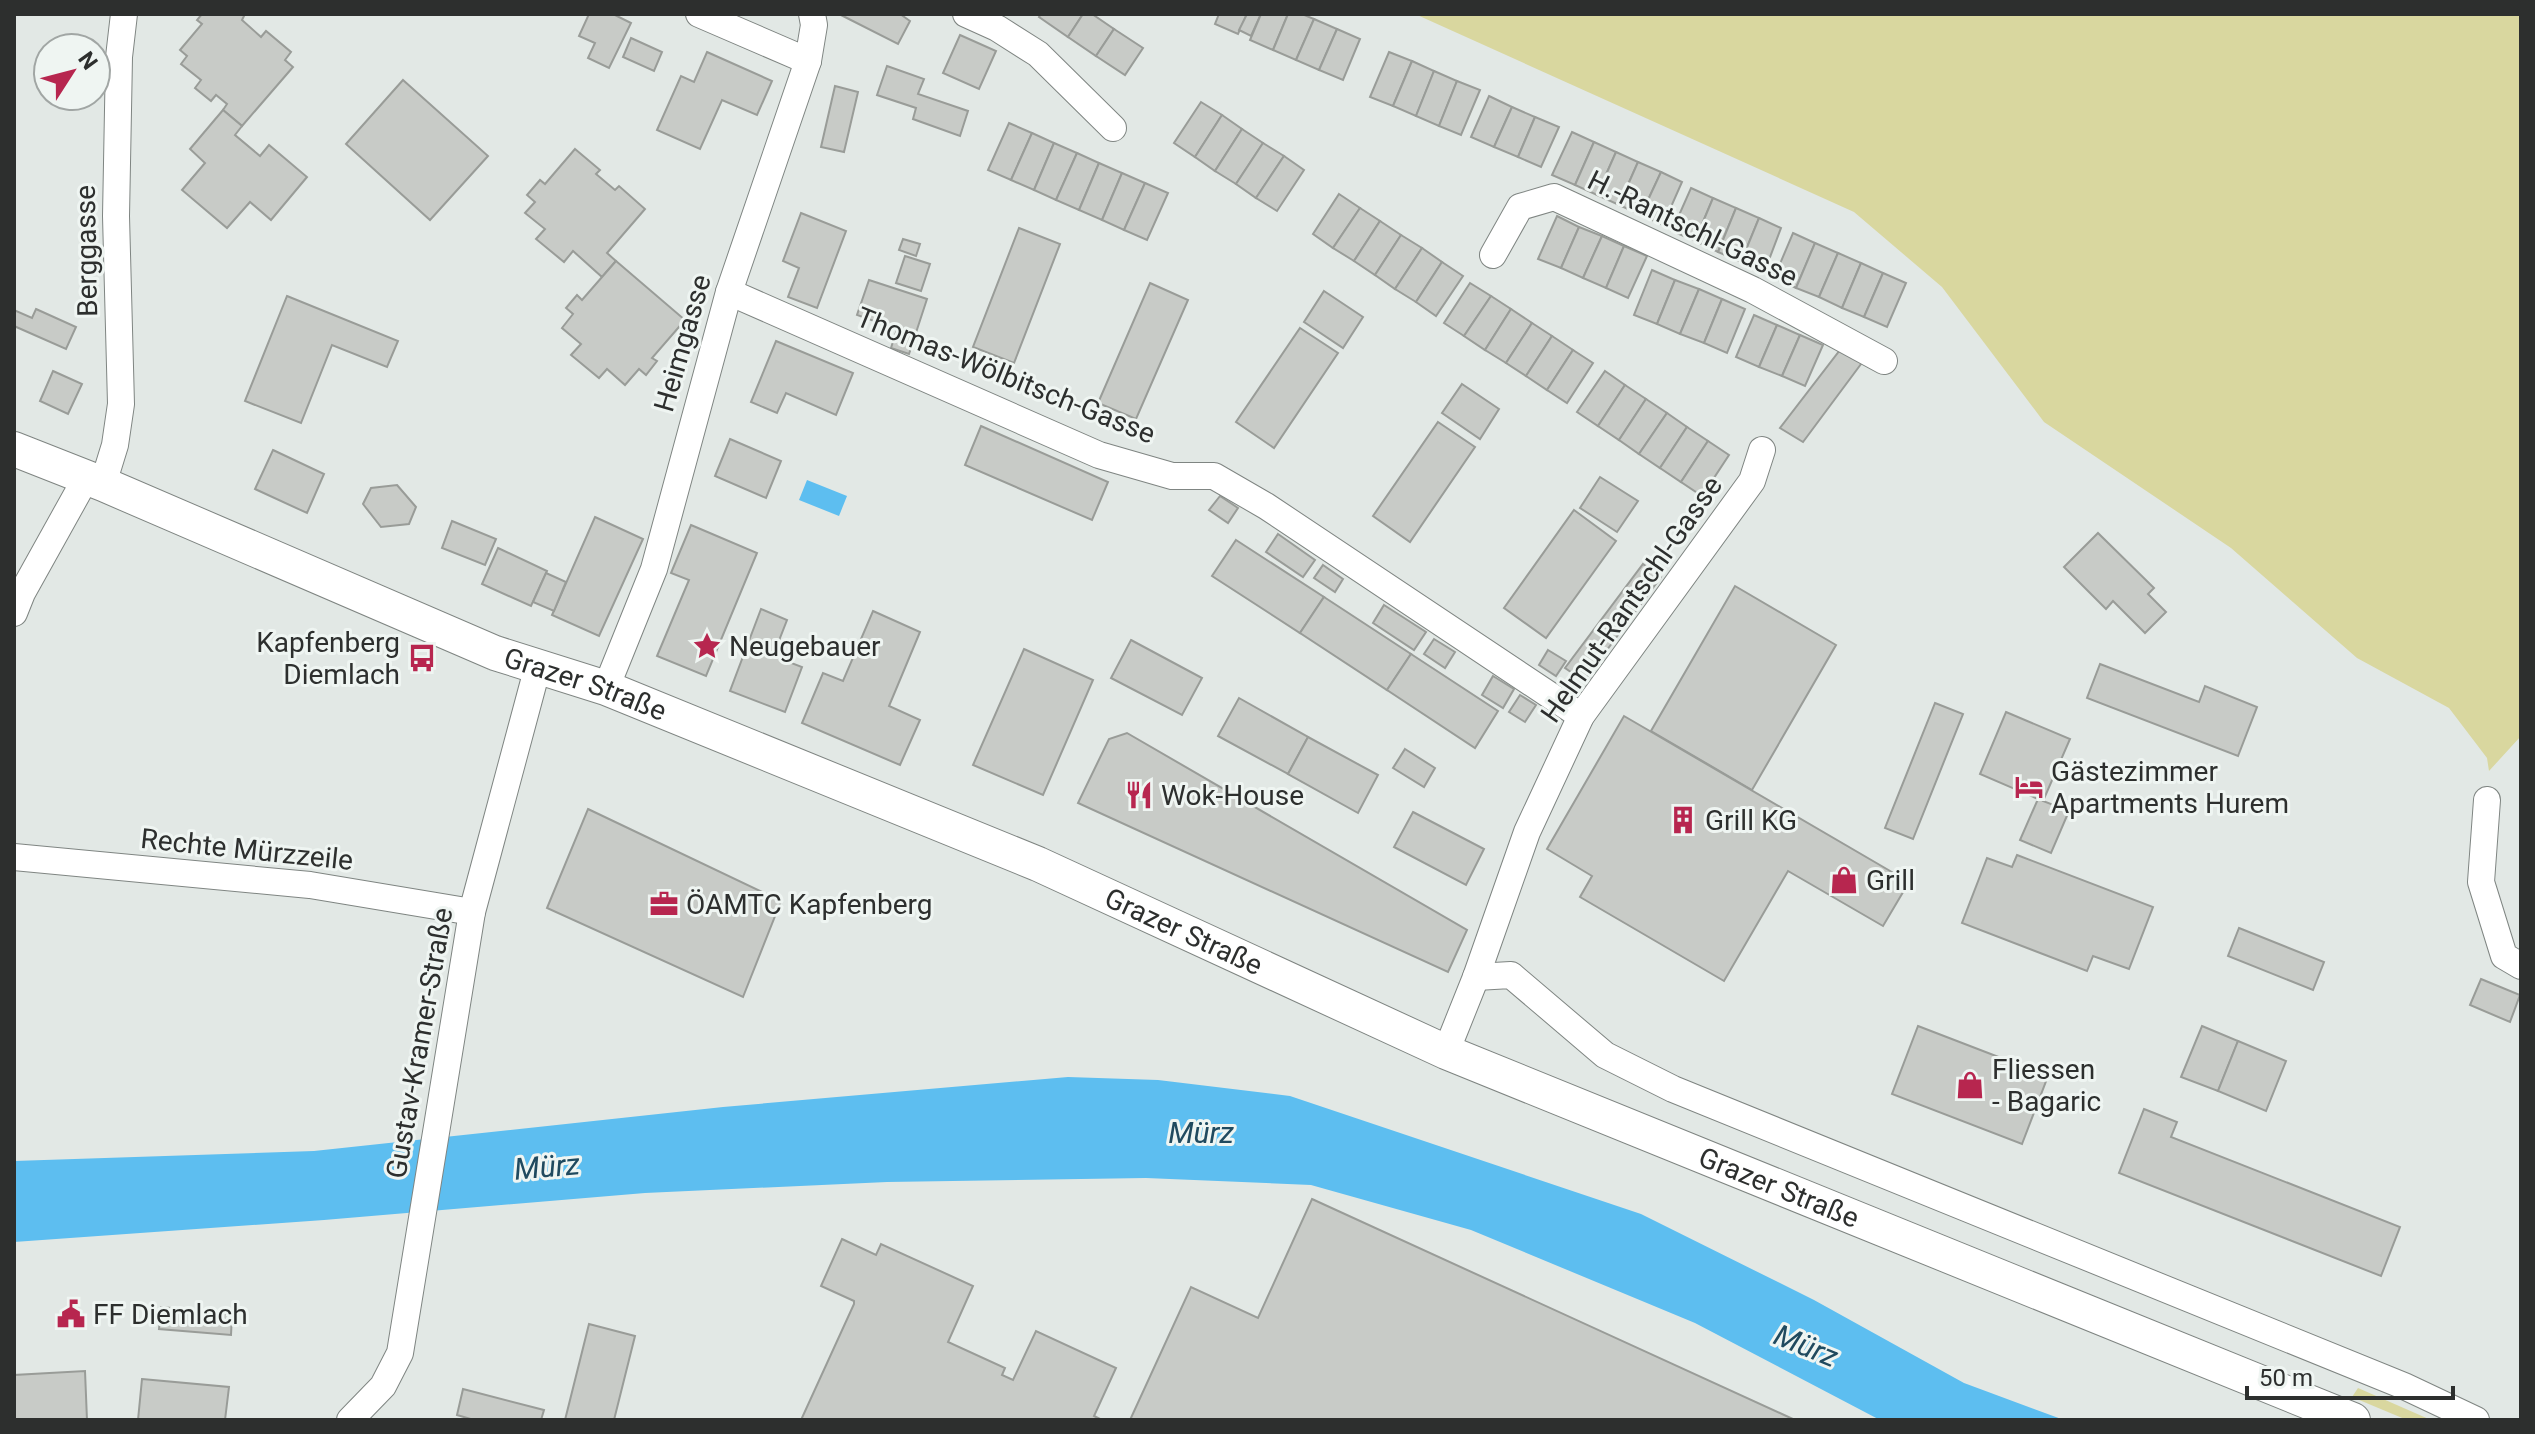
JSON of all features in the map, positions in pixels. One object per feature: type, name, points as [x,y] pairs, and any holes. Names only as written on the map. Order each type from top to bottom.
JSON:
[{"type":"main road","name":"Grazer Straße","points":[[14,449],[495,653],[606,688],[1038,864],[1446,1052],[2353,1420]]},
{"type":"street","name":"Berggasse","points":[[94,481],[115,445],[121,404],[116,216],[119,57],[124,14]]},
{"type":"street","points":[[699,14],[808,61]]},
{"type":"street","name":"Heimgasse","points":[[606,688],[654,569],[729,292],[808,61],[814,25],[812,14]]},
{"type":"street","points":[[966,14],[997,28],[1038,54],[1113,128]]},
{"type":"street","name":"H.-Rantschl-Gasse","points":[[1493,255],[1520,207],[1554,197],[1753,290],[1884,361]]},
{"type":"street","name":"Thomas-Wölbitsch-Gasse","points":[[729,292],[1099,455],[1172,476],[1214,476],[1266,506],[1581,716]]},
{"type":"street","name":"Helmut-Rantschl-Gasse","points":[[1446,1052],[1527,832],[1581,716],[1752,481],[1762,450]]},
{"type":"street","points":[[14,613],[22,593],[94,481]]},
{"type":"street","name":"Gustav-Kramer-Straße","points":[[350,1420],[383,1386],[400,1353],[472,912],[538,666]]},
{"type":"street","points":[[2487,800],[2481,882],[2504,956],[2521,966]]},
{"type":"street","name":"Rechte Mürzzeile","points":[[14,857],[310,885],[472,912]]},
{"type":"street","name":"Grazer Straße","points":[[1476,977],[1511,975],[1605,1055],[1673,1089],[2404,1386],[2476,1420]]},
{"type":"shaded area","points":[[1415,14],[2521,14],[2521,736],[2489,771],[2487,758],[2449,708],[2357,658],[2231,548],[2044,422],[1942,287],[1854,212]]},
{"type":"shaded area","points":[[2358,1388],[2431,1420],[2407,1420],[2352,1397]]},
{"type":"water","points":[[807,480],[847,496],[839,516],[799,500]]},
{"type":"water","name":"Mürz","points":[[1068,1077],[1158,1080],[1290,1096],[1641,1214],[1814,1300],[1964,1383],[2064,1420],[1880,1420],[1695,1323],[1471,1230],[1311,1185],[1146,1178],[887,1182],[645,1193],[14,1242],[14,1161],[314,1151],[723,1107]]},
{"type":"building","points":[[202,14],[245,14],[242,20],[261,37],[266,31],[291,52],[285,60],[293,67],[242,126],[223,110],[227,104],[216,95],[211,101],[195,88],[201,80],[181,64],[187,56],[180,50],[202,24],[197,20]]},
{"type":"building","points":[[589,14],[613,14],[631,23],[609,68],[588,58],[595,43],[579,36]]},
{"type":"building","points":[[839,14],[900,14],[910,21],[898,44]]},
{"type":"building","points":[[1041,14],[1083,14],[1068,37],[1039,17]]},
{"type":"building","points":[[1083,14],[1092,14],[1114,29],[1096,56],[1068,37]]},
{"type":"building","points":[[1219,14],[1247,14],[1238,34],[1215,24]]},
{"type":"building","points":[[1247,14],[1261,14],[1251,36],[1239,30]]},
{"type":"building","points":[[1261,14],[1288,14],[1273,50],[1250,40]]},
{"type":"building","points":[[1288,14],[1302,14],[1314,19],[1296,60],[1273,50]]},
{"type":"building","points":[[1314,19],[1337,29],[1319,70],[1296,60]]},
{"type":"building","points":[[1114,29],[1143,48],[1125,75],[1096,56]]},
{"type":"building","points":[[1337,29],[1360,39],[1343,80],[1319,70]]},
{"type":"building","points":[[960,35],[996,51],[979,89],[943,73]]},
{"type":"building","points":[[631,38],[662,52],[654,71],[623,57]]},
{"type":"building","points":[[707,52],[772,81],[757,115],[722,100],[700,149],[657,130],[681,76],[694,82]]},
{"type":"building","points":[[1389,52],[1412,61],[1393,106],[1370,97]]},
{"type":"building","points":[[1412,61],[1434,71],[1416,116],[1393,106]]},
{"type":"building","points":[[887,66],[924,79],[918,94],[968,111],[960,136],[913,119],[916,108],[877,95]]},
{"type":"building","points":[[1434,71],[1457,81],[1439,126],[1416,116]]},
{"type":"building","points":[[403,80],[488,156],[430,220],[346,144]]},
{"type":"building","points":[[1457,81],[1480,90],[1461,135],[1439,126]]},
{"type":"building","points":[[835,86],[858,92],[844,152],[821,147]]},
{"type":"building","points":[[1489,96],[1512,107],[1494,147],[1471,137]]},
{"type":"building","points":[[1201,102],[1222,115],[1195,157],[1174,143]]},
{"type":"building","points":[[1512,107],[1535,117],[1518,157],[1494,147]]},
{"type":"building","points":[[223,110],[242,126],[235,135],[260,156],[269,145],[307,177],[271,220],[250,202],[227,228],[182,190],[205,163],[190,149]]},
{"type":"building","points":[[1222,115],[1242,129],[1215,171],[1195,157]]},
{"type":"building","points":[[1535,117],[1559,127],[1541,167],[1518,157]]},
{"type":"building","points":[[1009,123],[1032,133],[1011,180],[988,170]]},
{"type":"building","points":[[1242,129],[1263,143],[1236,184],[1215,171]]},
{"type":"building","points":[[1572,132],[1594,142],[1575,185],[1552,175]]},
{"type":"building","points":[[1032,133],[1054,143],[1034,190],[1011,180]]},
{"type":"building","points":[[1594,142],[1616,152],[1597,195],[1575,185]]},
{"type":"building","points":[[1054,143],[1077,153],[1056,200],[1034,190]]},
{"type":"building","points":[[1263,143],[1284,156],[1256,198],[1236,184]]},
{"type":"building","points":[[575,149],[600,170],[596,174],[615,190],[619,186],[645,209],[607,253],[616,261],[602,277],[573,251],[564,262],[536,239],[545,229],[525,213],[535,202],[527,195],[540,180],[545,184]]},
{"type":"building","points":[[1616,152],[1638,162],[1619,205],[1597,195]]},
{"type":"building","points":[[1077,153],[1099,163],[1079,210],[1056,200]]},
{"type":"building","points":[[1284,156],[1304,170],[1277,211],[1256,198]]},
{"type":"building","points":[[1638,162],[1661,172],[1641,215],[1619,205]]},
{"type":"building","points":[[1099,163],[1122,173],[1102,220],[1079,210]]},
{"type":"building","points":[[1661,172],[1682,182],[1663,225],[1641,215]]},
{"type":"building","points":[[1122,173],[1145,183],[1124,230],[1102,220]]},
{"type":"building","points":[[1145,183],[1168,193],[1147,240],[1124,230]]},
{"type":"building","points":[[1691,188],[1713,198],[1695,241],[1672,231]]},
{"type":"building","points":[[1339,194],[1360,208],[1333,248],[1313,234]]},
{"type":"building","points":[[1713,198],[1736,208],[1718,252],[1695,241]]},
{"type":"building","points":[[1360,208],[1380,221],[1354,261],[1333,248]]},
{"type":"building","points":[[1736,208],[1759,218],[1741,262],[1718,252]]},
{"type":"building","points":[[801,213],[846,231],[817,308],[788,297],[799,268],[783,261]]},
{"type":"building","points":[[1557,216],[1579,227],[1561,268],[1538,259]]},
{"type":"building","points":[[1759,218],[1781,228],[1764,273],[1741,262]]},
{"type":"building","points":[[1380,221],[1401,235],[1375,275],[1354,261]]},
{"type":"building","points":[[1579,227],[1602,236],[1583,278],[1561,268]]},
{"type":"building","points":[[1019,228],[1060,244],[1014,363],[973,347]]},
{"type":"building","points":[[1793,233],[1815,243],[1796,288],[1774,278]]},
{"type":"building","points":[[1401,235],[1422,248],[1395,289],[1375,275]]},
{"type":"building","points":[[1602,236],[1624,246],[1606,288],[1583,278]]},
{"type":"building","points":[[903,239],[920,244],[916,256],[899,250]]},
{"type":"building","points":[[1815,243],[1838,253],[1819,297],[1796,288]]},
{"type":"building","points":[[1624,246],[1647,256],[1628,298],[1606,288]]},
{"type":"building","points":[[1422,248],[1442,262],[1416,302],[1395,289]]},
{"type":"building","points":[[1838,253],[1861,263],[1842,308],[1819,297]]},
{"type":"building","points":[[905,256],[930,264],[921,291],[896,283]]},
{"type":"building","points":[[616,261],[685,320],[652,358],[657,361],[646,375],[639,369],[625,385],[607,369],[599,378],[571,355],[581,344],[562,328],[573,314],[566,308],[577,295],[582,300]]},
{"type":"building","points":[[1442,262],[1463,276],[1436,316],[1416,302]]},
{"type":"building","points":[[1861,263],[1883,273],[1864,317],[1842,308]]},
{"type":"building","points":[[1652,270],[1675,280],[1657,324],[1634,315]]},
{"type":"building","points":[[1883,273],[1906,283],[1887,327],[1864,317]]},
{"type":"building","points":[[869,280],[927,299],[909,354],[891,348],[897,329],[857,315]]},
{"type":"building","points":[[1675,280],[1699,289],[1680,334],[1657,324]]},
{"type":"building","points":[[1150,283],[1188,300],[1136,419],[1098,403]]},
{"type":"building","points":[[1470,283],[1491,296],[1464,336],[1444,323]]},
{"type":"building","points":[[1699,289],[1722,299],[1704,343],[1680,334]]},
{"type":"building","points":[[1324,291],[1363,317],[1343,348],[1304,322]]},
{"type":"building","points":[[287,296],[398,341],[387,367],[332,345],[301,423],[245,401]]},
{"type":"building","points":[[1491,296],[1511,309],[1485,350],[1464,336]]},
{"type":"building","points":[[1722,299],[1745,309],[1727,353],[1704,343]]},
{"type":"building","points":[[36,309],[76,327],[66,349],[14,326],[14,310],[32,318]]},
{"type":"building","points":[[1511,309],[1532,323],[1506,363],[1485,350]]},
{"type":"building","points":[[1754,315],[1777,325],[1759,367],[1736,357]]},
{"type":"building","points":[[1532,323],[1552,336],[1526,376],[1506,363]]},
{"type":"building","points":[[1777,325],[1800,335],[1782,376],[1759,367]]},
{"type":"building","points":[[1300,328],[1338,353],[1274,448],[1236,422]]},
{"type":"building","points":[[1800,335],[1823,345],[1805,386],[1782,376]]},
{"type":"building","points":[[1552,336],[1573,350],[1547,390],[1526,376]]},
{"type":"building","points":[[776,341],[853,373],[836,415],[786,393],[777,413],[751,402]]},
{"type":"building","points":[[1573,350],[1593,363],[1567,403],[1547,390]]},
{"type":"building","points":[[1840,350],[1864,360],[1803,442],[1780,428]]},
{"type":"building","points":[[53,371],[82,384],[68,414],[40,401]]},
{"type":"building","points":[[1605,371],[1625,385],[1598,426],[1577,412]]},
{"type":"building","points":[[1462,384],[1499,409],[1480,439],[1442,413]]},
{"type":"building","points":[[1625,385],[1646,399],[1619,440],[1598,426]]},
{"type":"building","points":[[1646,399],[1667,413],[1639,454],[1619,440]]},
{"type":"building","points":[[1667,413],[1687,427],[1660,468],[1639,454]]},
{"type":"building","points":[[1438,422],[1475,447],[1410,542],[1373,516]]},
{"type":"building","points":[[981,426],[1108,482],[1092,520],[965,465]]},
{"type":"building","points":[[1687,427],[1708,441],[1681,482],[1660,468]]},
{"type":"building","points":[[730,439],[781,461],[766,498],[715,476]]},
{"type":"building","points":[[1708,441],[1729,455],[1702,496],[1681,482]]},
{"type":"building","points":[[273,450],[324,474],[307,513],[255,489]]},
{"type":"building","points":[[1600,477],[1638,501],[1617,532],[1580,508]]},
{"type":"building","points":[[397,485],[416,507],[409,524],[381,527],[363,504],[371,488]]},
{"type":"building","points":[[1220,496],[1238,508],[1228,523],[1209,510]]},
{"type":"building","points":[[1574,510],[1616,541],[1546,638],[1504,608]]},
{"type":"building","points":[[595,517],[643,539],[599,636],[552,615]]},
{"type":"building","points":[[452,521],[496,539],[485,565],[442,548]]},
{"type":"building","points":[[691,525],[757,553],[706,676],[657,656],[689,580],[671,573]]},
{"type":"building","points":[[2098,533],[2154,588],[2148,594],[2166,612],[2145,633],[2113,601],[2106,609],[2064,567]]},
{"type":"building","points":[[1278,534],[1315,560],[1303,577],[1266,552]]},
{"type":"building","points":[[1236,540],[1324,597],[1300,633],[1212,576]]},
{"type":"building","points":[[498,548],[547,571],[531,606],[482,584]]},
{"type":"building","points":[[1643,564],[1661,577],[1584,681],[1565,668]]},
{"type":"building","points":[[1323,565],[1343,579],[1335,592],[1314,578]]},
{"type":"building","points":[[546,573],[566,582],[554,611],[533,602]]},
{"type":"building","points":[[1735,586],[1836,645],[1752,790],[1651,731]]},
{"type":"building","points":[[1324,597],[1411,654],[1387,690],[1300,633]]},
{"type":"building","points":[[1384,605],[1426,632],[1414,650],[1373,623]]},
{"type":"building","points":[[761,609],[787,620],[773,656],[802,667],[785,712],[730,691]]},
{"type":"building","points":[[873,611],[920,632],[889,706],[920,720],[900,765],[802,723],[823,673],[843,681]]},
{"type":"building","points":[[1434,639],[1455,652],[1445,668],[1424,654]]},
{"type":"building","points":[[1131,640],[1202,678],[1182,715],[1111,678]]},
{"type":"building","points":[[1024,649],[1093,680],[1043,795],[973,765]]},
{"type":"building","points":[[1548,650],[1566,661],[1556,676],[1539,665]]},
{"type":"building","points":[[1411,654],[1498,711],[1475,748],[1387,690]]},
{"type":"building","points":[[2100,664],[2199,702],[2205,686],[2257,707],[2238,756],[2087,698]]},
{"type":"building","points":[[1493,676],[1514,689],[1503,708],[1482,695]]},
{"type":"building","points":[[1520,695],[1536,705],[1525,722],[1509,712]]},
{"type":"building","points":[[1239,698],[1308,737],[1288,774],[1218,736]]},
{"type":"building","points":[[1935,703],[1963,714],[1913,839],[1885,828]]},
{"type":"building","name":"Gästezimmer Apartments Hurem","points":[[2006,712],[2070,739],[2043,801],[2069,811],[2051,853],[2020,840],[2038,799],[1980,774]]},
{"type":"building","name":"Grill KG","points":[[1624,716],[1909,882],[1883,926],[1788,871],[1724,981],[1580,897],[1592,876],[1547,849]]},
{"type":"building","points":[[1127,733],[1467,930],[1448,972],[1078,803],[1109,739]]},
{"type":"building","points":[[1308,737],[1378,775],[1358,813],[1288,774]]},
{"type":"building","points":[[1405,749],[1435,768],[1424,787],[1393,768]]},
{"type":"building","name":"ÖAMTC Kapfenberg","points":[[588,809],[781,901],[743,997],[547,908]]},
{"type":"building","points":[[1413,812],[1484,849],[1466,885],[1394,847]]},
{"type":"building","points":[[2017,855],[2153,907],[2129,969],[2093,956],[2087,971],[1962,923],[1987,858],[2012,867]]},
{"type":"building","points":[[2239,928],[2324,962],[2313,990],[2228,956]]},
{"type":"building","points":[[2481,979],[2520,995],[2510,1022],[2470,1005]]},
{"type":"building","name":"Fliessen - Bagaric","points":[[1918,1026],[2048,1076],[2022,1144],[1892,1094]]},
{"type":"building","points":[[2202,1026],[2238,1041],[2218,1091],[2181,1077]]},
{"type":"building","points":[[2238,1041],[2286,1061],[2266,1111],[2218,1091]]},
{"type":"building","points":[[2144,1109],[2177,1122],[2171,1137],[2400,1227],[2381,1276],[2119,1173]]},
{"type":"building","points":[[1312,1199],[1795,1420],[1130,1420],[1191,1287],[1258,1318]]},
{"type":"building","points":[[842,1239],[876,1255],[881,1244],[973,1286],[948,1342],[1005,1368],[1002,1375],[1013,1380],[1036,1331],[1116,1368],[1094,1416],[1102,1420],[801,1420],[854,1304],[854,1301],[821,1286]]},
{"type":"building","points":[[161,1307],[232,1314],[231,1335],[159,1329]]},
{"type":"building","points":[[589,1324],[635,1336],[614,1420],[565,1420]]},
{"type":"building","points":[[85,1371],[87,1420],[14,1420],[14,1375]]},
{"type":"building","points":[[142,1379],[229,1387],[225,1420],[138,1420]]},
{"type":"building","points":[[463,1389],[544,1410],[541,1420],[474,1420],[457,1415]]},
{"type":"place","name":"Neugebauer","points":[[707,646]]},
{"type":"place","name":"Kapfenberg Diemlach","points":[[422,658]]},
{"type":"place","name":"Gästezimmer Apartments Hurem","points":[[2029,787]]},
{"type":"place","name":"Wok-House","points":[[1139,795]]},
{"type":"place","name":"Grill KG","points":[[1683,820]]},
{"type":"place","name":"Grill","points":[[1844,880]]},
{"type":"place","name":"ÖAMTC Kapfenberg","points":[[664,904]]},
{"type":"place","name":"Fliessen - Bagaric","points":[[1970,1085]]},
{"type":"place","name":"FF Diemlach","points":[[71,1314]]}]
